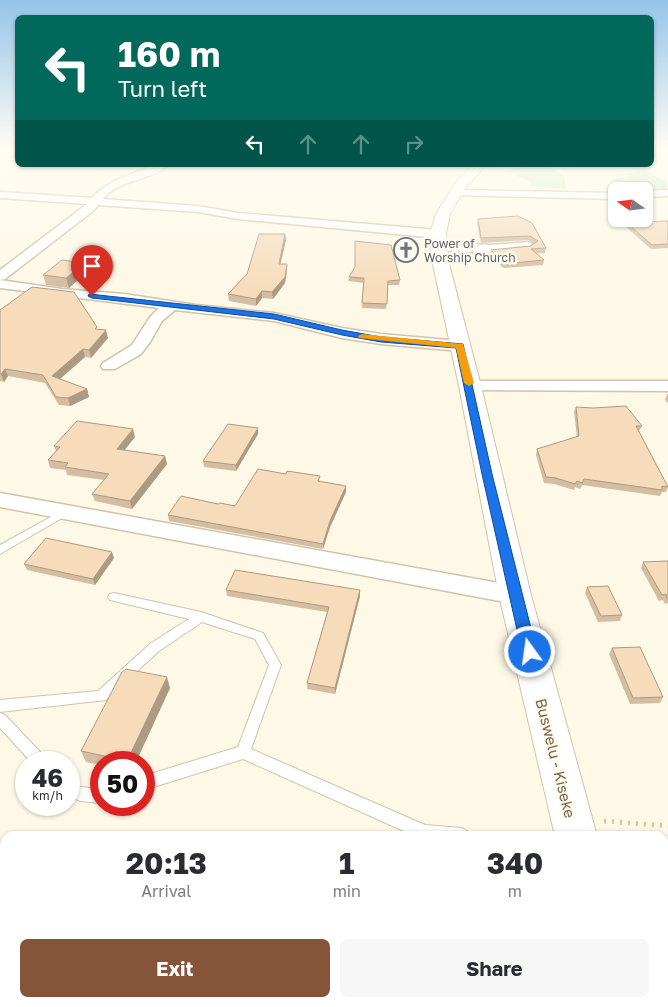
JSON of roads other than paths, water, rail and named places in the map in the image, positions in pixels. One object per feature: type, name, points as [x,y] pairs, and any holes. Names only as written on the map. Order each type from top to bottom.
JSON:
[{"type":"main road","name":"Buswelu - Kiseke","points":[[454,195],[443,214],[438,240],[440,260],[470,386],[515,595],[574,827]]},
{"type":"street","points":[[0,195],[198,209],[438,240],[490,249],[530,246]]},
{"type":"street","points":[[0,276],[95,203],[101,195]]},
{"type":"street","points":[[562,195],[608,196]]},
{"type":"street","points":[[0,284],[37,290],[124,298],[172,306],[274,317],[342,333],[381,339],[460,346]]},
{"type":"street","points":[[109,366],[140,347],[156,317],[172,306]]},
{"type":"street","points":[[470,386],[668,386]]},
{"type":"street","points":[[0,500],[515,595]]},
{"type":"lane","points":[[0,550],[65,512]]},
{"type":"lane","points":[[114,597],[201,617],[259,636],[275,665],[243,752]]},
{"type":"lane","points":[[0,706],[101,696],[155,648],[201,617]]},
{"type":"lane","points":[[0,719],[30,751]]},
{"type":"lane","points":[[155,780],[243,752],[421,831]]},
{"type":"place","name":"Power of Worship Church","points":[[406,250]]}]
